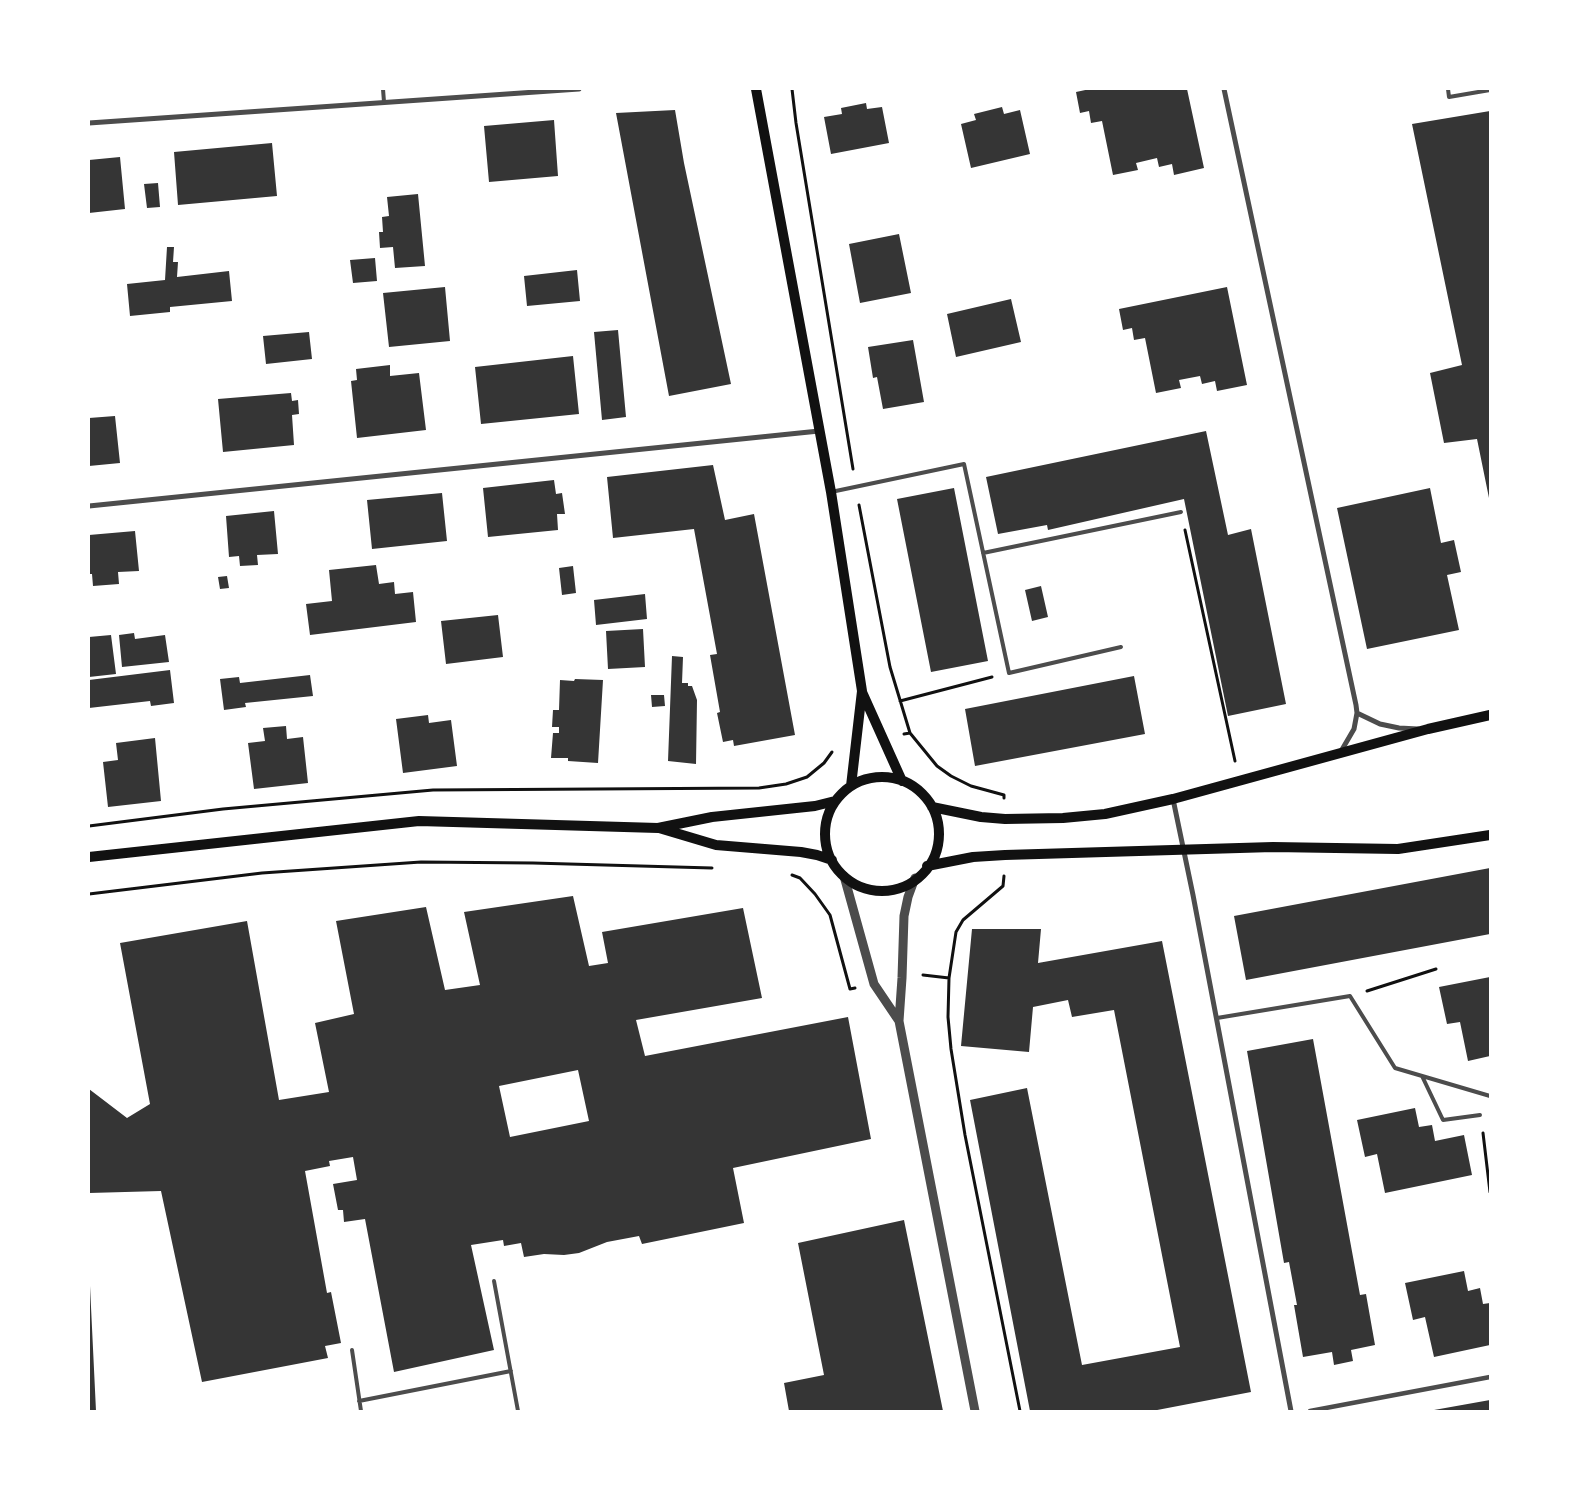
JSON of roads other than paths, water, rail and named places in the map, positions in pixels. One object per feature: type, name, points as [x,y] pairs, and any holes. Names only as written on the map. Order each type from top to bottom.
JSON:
[{"type":"main road","points":[[756,89],[831,492],[862,691],[902,781]]},
{"type":"main road","points":[[851,786],[862,691]]},
{"type":"main road","points":[[932,807],[981,817],[1005,819],[1063,818],[1105,814],[1173,800],[1428,729],[1490,715]]},
{"type":"main road","points":[[876,777],[887,777],[902,781],[918,790],[932,807],[938,829],[936,850],[927,866],[916,878],[906,885],[895,889],[883,890],[862,887],[844,876],[832,860],[828,850],[825,831],[828,814],[836,801],[851,786],[858,782],[876,777]]},
{"type":"main road","points":[[89,857],[419,821],[658,828],[712,816],[805,807],[836,801]]},
{"type":"main road","points":[[658,828],[716,845],[800,852],[832,860]]},
{"type":"main road","points":[[927,866],[973,857],[1005,855],[1273,847],[1398,849],[1490,835]]},
{"type":"street","points":[[89,123],[579,89]]},
{"type":"street","points":[[1224,89],[1357,713],[1354,729],[1338,755]]},
{"type":"street","points":[[89,506],[820,431]]},
{"type":"street","points":[[1357,713],[1380,724],[1399,728],[1428,729]]},
{"type":"street","points":[[1173,800],[1291,1411]]},
{"type":"street","points":[[844,876],[874,984],[899,1021]]},
{"type":"street","points":[[916,878],[908,897],[904,916],[899,1021],[975,1411]]},
{"type":"street","points":[[1310,1411],[1490,1377]]},
{"type":"lane","points":[[383,89],[384,102]]},
{"type":"lane","points":[[1448,89],[1449,97],[1490,90]]},
{"type":"lane","points":[[831,492],[964,464],[1009,673],[1121,647]]},
{"type":"lane","points":[[983,553],[1181,512]]},
{"type":"lane","points":[[1216,1018],[1350,996],[1395,1068],[1490,1096]]},
{"type":"lane","points":[[1422,1076],[1443,1120],[1480,1115]]},
{"type":"lane","points":[[494,1281],[518,1411]]},
{"type":"lane","points":[[352,1350],[361,1411]]},
{"type":"lane","points":[[359,1401],[511,1371]]}]
